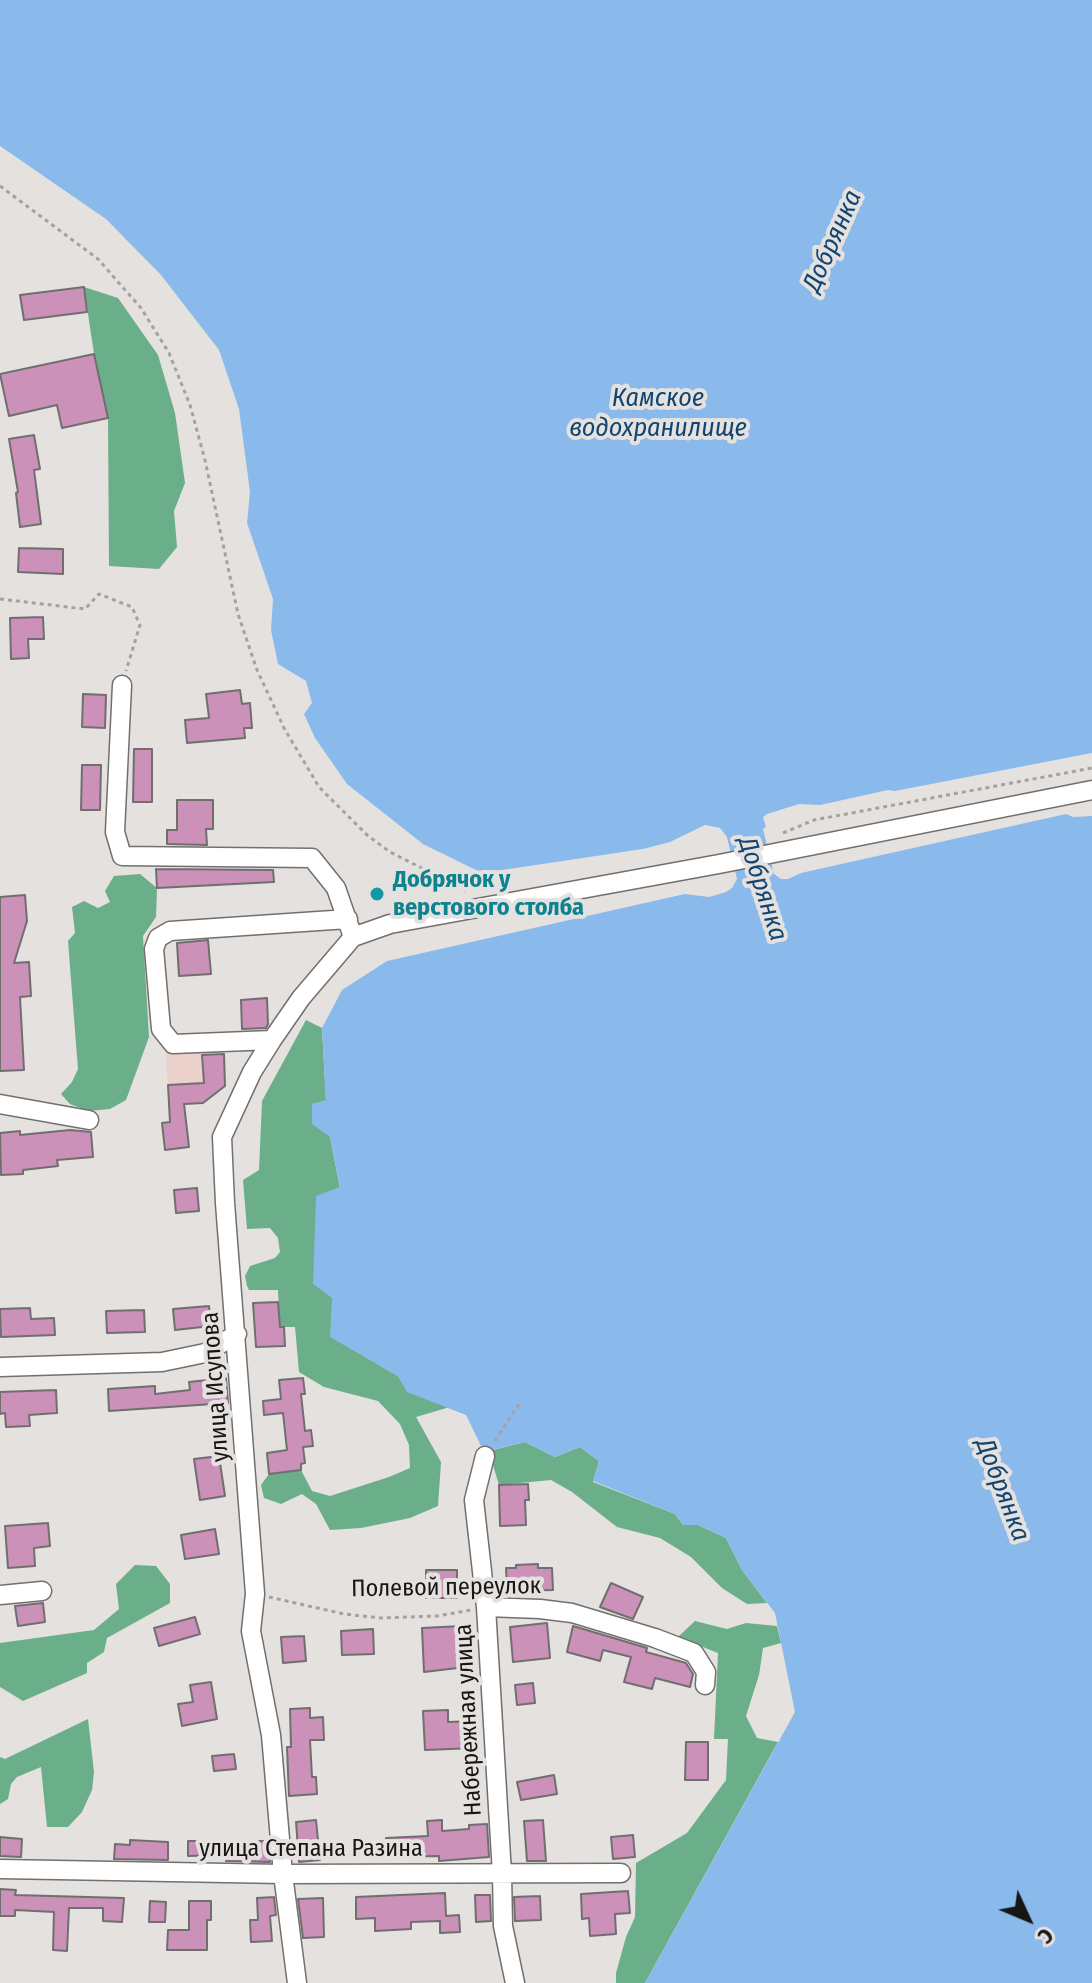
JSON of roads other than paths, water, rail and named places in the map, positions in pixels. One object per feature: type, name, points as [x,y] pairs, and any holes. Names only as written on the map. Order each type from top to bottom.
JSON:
[{"type":"street","points":[[122,685],[115,832],[122,856],[312,858],[336,888],[350,928]]},
{"type":"street","points":[[272,1040],[173,1044],[161,1029],[154,949],[158,938],[170,931],[350,928],[390,924],[719,864],[781,843],[1092,790]]},
{"type":"street","name":"улица Исупова","points":[[297,1983],[283,1874],[271,1735],[251,1631],[255,1594],[222,1137],[252,1072],[350,928]]},
{"type":"street","points":[[0,1104],[89,1120]]},
{"type":"street","points":[[0,1367],[162,1362],[205,1353],[237,1334]]},
{"type":"street","name":"Набережная улица","points":[[485,1456],[474,1500],[486,1607],[503,1926],[515,1983]]},
{"type":"street","points":[[0,1595],[42,1591]]},
{"type":"street","name":"Полевой переулок","points":[[486,1607],[572,1613],[655,1638],[694,1653],[706,1672],[705,1685]]},
{"type":"street","name":"улица Степана Разина","points":[[0,1869],[283,1874],[621,1873]]},
{"type":"water","points":[[0,0],[1092,0],[1092,753],[820,805],[799,804],[767,814],[763,817],[766,827],[763,829],[774,874],[788,879],[801,873],[1066,814],[1073,817],[1092,816],[1092,1983],[645,1983],[795,1712],[775,1613],[742,1570],[726,1538],[698,1525],[683,1525],[675,1514],[593,1481],[599,1461],[580,1447],[555,1457],[525,1442],[484,1452],[466,1415],[407,1392],[398,1376],[330,1337],[332,1298],[313,1284],[316,1196],[340,1187],[330,1137],[312,1124],[312,1104],[326,1100],[322,1028],[342,990],[387,961],[685,894],[709,897],[726,892],[737,879],[727,837],[720,828],[705,825],[670,842],[643,849],[482,873],[423,844],[347,784],[315,738],[304,714],[312,703],[306,681],[278,664],[271,630],[273,599],[247,523],[250,492],[239,409],[219,350],[161,275],[106,219],[0,146]]},
{"type":"place","name":"Добрячок у верстового столба","points":[[377,894]]},
{"type":"water label","name":"Добрянка","points":[[833,241]]},
{"type":"water label","name":"Камское водохранилище","points":[[658,414]]},
{"type":"water label","name":"Добрянка","points":[[762,889]]},
{"type":"water label","name":"Добрянка","points":[[1002,1490]]}]
